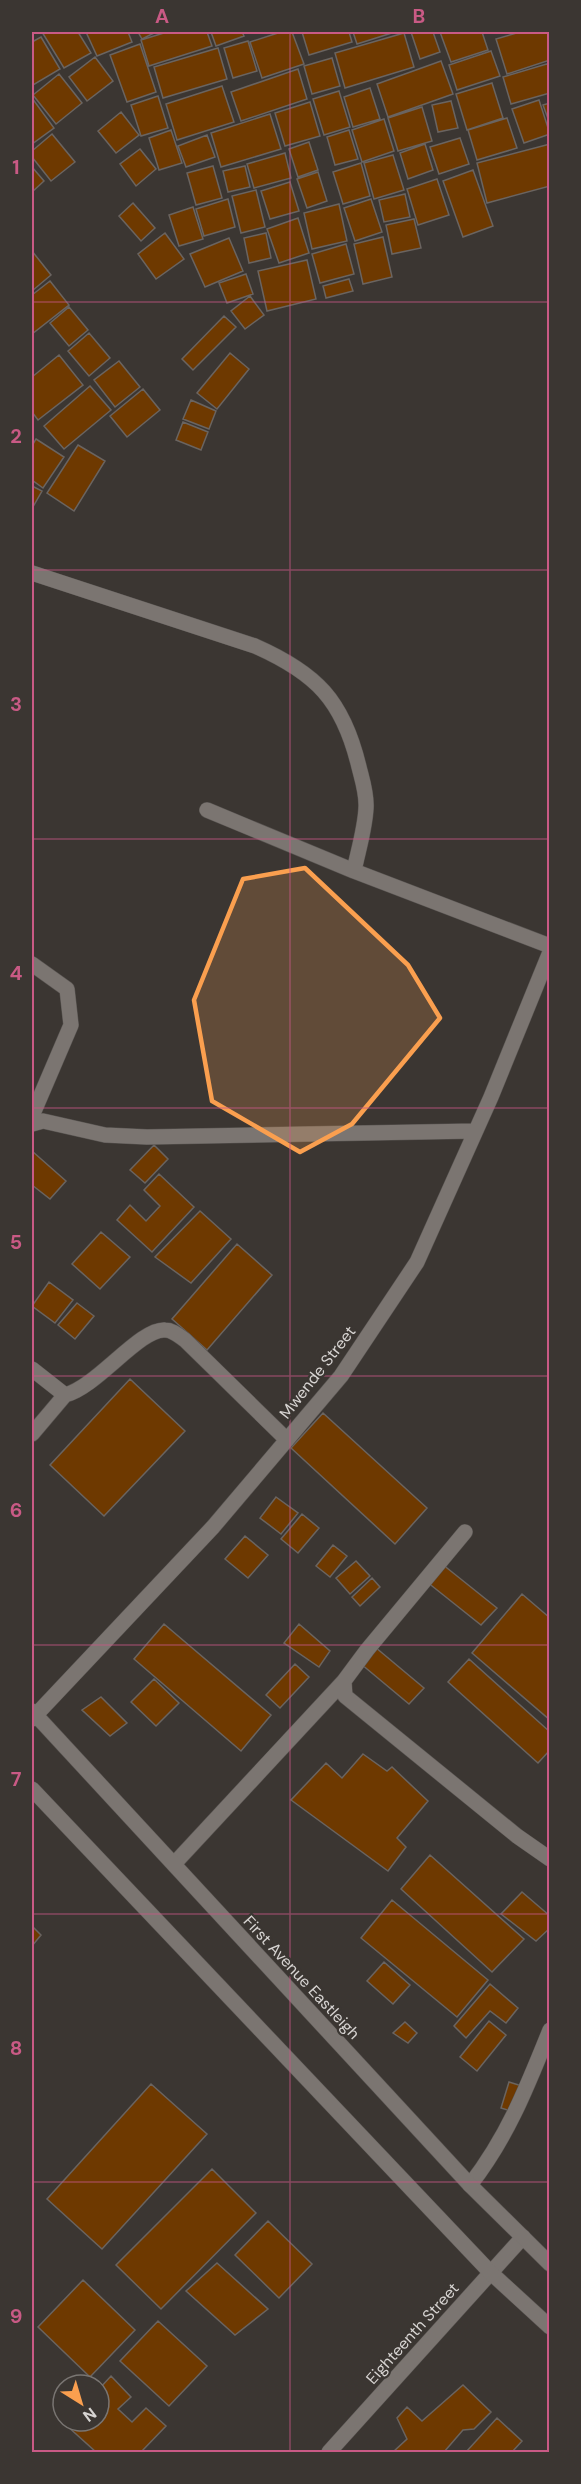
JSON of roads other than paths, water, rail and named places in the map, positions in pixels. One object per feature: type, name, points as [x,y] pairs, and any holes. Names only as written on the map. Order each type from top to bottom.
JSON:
[{"type":"street","points":[[32,573],[255,646],[291,662],[318,684],[340,712],[364,787],[367,807],[354,872]]},
{"type":"street","points":[[207,810],[354,872],[549,946]]},
{"type":"street","name":"Mwende Street","points":[[33,1715],[213,1527],[341,1376],[417,1263],[476,1131],[549,952]]},
{"type":"street","points":[[32,964],[67,989],[72,1025],[32,1116]]},
{"type":"street","points":[[32,1124],[43,1121],[105,1134],[147,1137],[476,1131]]},
{"type":"street","points":[[32,1434],[64,1395],[80,1391],[147,1335],[163,1329],[175,1333],[185,1341],[287,1440]]},
{"type":"street","points":[[32,1370],[64,1395]]},
{"type":"street","points":[[174,1864],[344,1681],[465,1532]]},
{"type":"street","points":[[344,1681],[345,1696],[351,1702],[517,1836],[549,1859]]},
{"type":"street","name":"First Avenue Eastleigh","points":[[33,1715],[174,1864],[470,2186],[549,2264]]},
{"type":"street","points":[[32,1789],[490,2272],[549,2327]]},
{"type":"street","points":[[470,2186],[495,2154],[514,2119],[549,2030]]},
{"type":"street","name":"Eighteenth Street","points":[[329,2452],[522,2237]]}]
